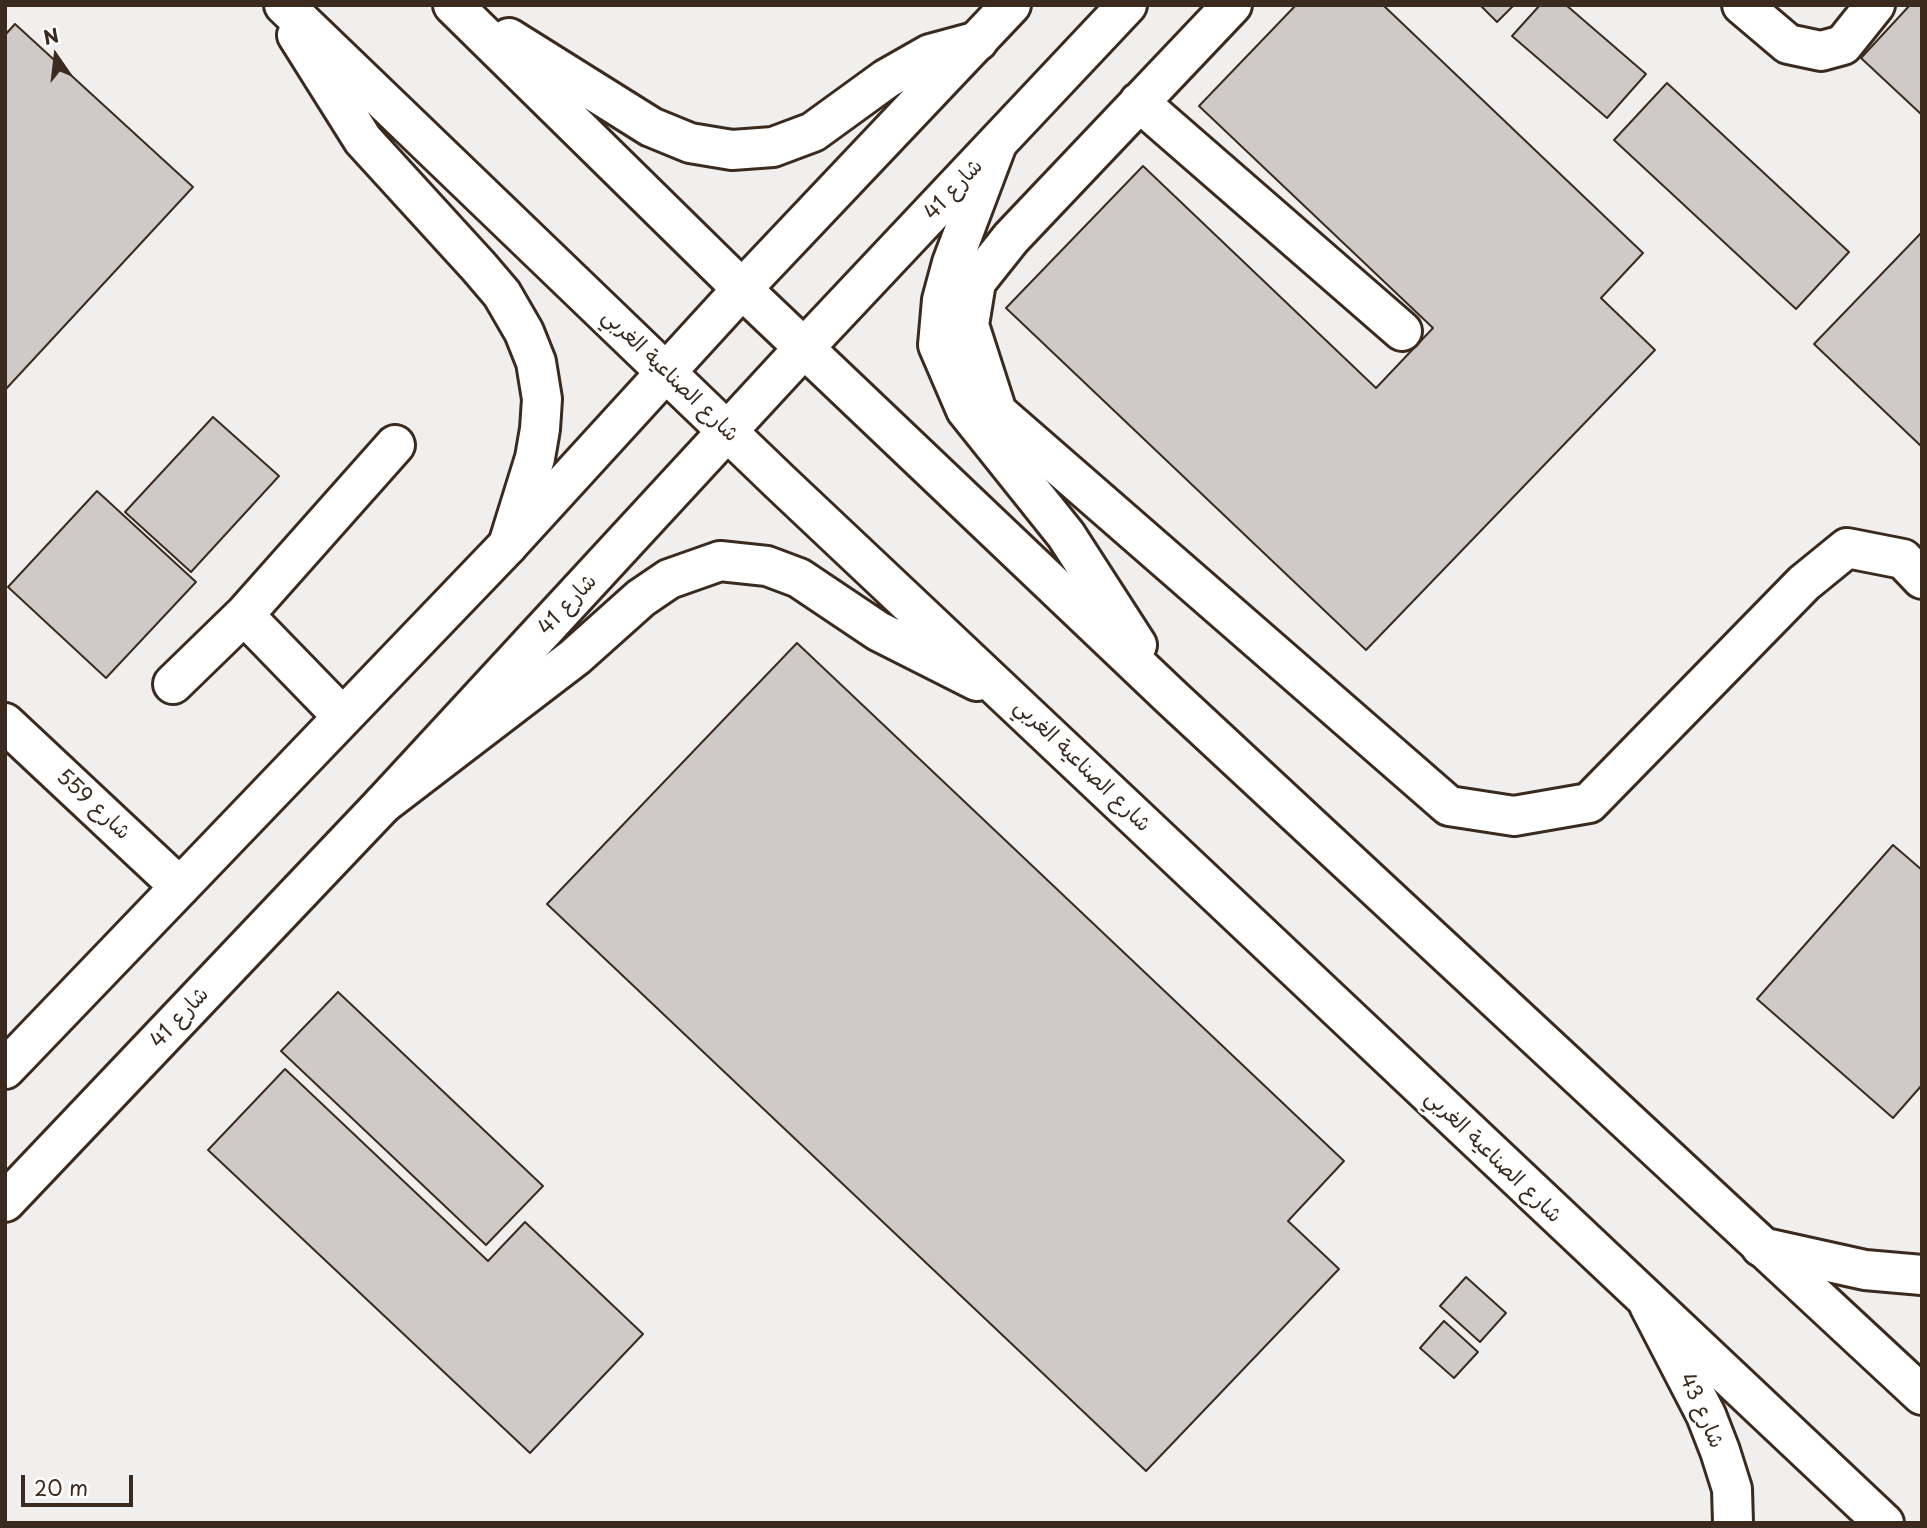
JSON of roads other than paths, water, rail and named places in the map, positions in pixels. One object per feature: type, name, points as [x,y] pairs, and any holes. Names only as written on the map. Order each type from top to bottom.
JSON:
[{"type":"main road","name":"شارع الصناعية الغربي","points":[[283,5],[728,432],[1649,1305],[1884,1523]]},
{"type":"main road","points":[[283,5],[318,73],[363,140],[480,267],[502,294],[524,332],[536,362],[541,409],[534,458],[508,545]]},
{"type":"main road","points":[[455,5],[652,127],[690,143],[732,150],[773,147],[813,132],[886,79],[930,54],[978,41]]},
{"type":"main road","points":[[455,5],[742,289],[1171,697],[1922,1395]]},
{"type":"main road","points":[[5,1069],[508,545],[742,289],[1011,5]]},
{"type":"main road","name":"شارع 41","points":[[5,1202],[383,804],[804,348],[1127,5]]},
{"type":"main road","points":[[1232,5],[1011,238],[976,282],[969,325],[997,412],[1449,806],[1514,816],[1589,803],[1804,583],[1847,548],[1903,559],[1922,579]]},
{"type":"main road","points":[[1742,5],[1788,44],[1821,51],[1843,45],[1875,5]]},
{"type":"main road","points":[[1139,102],[1402,331]]},
{"type":"main road","points":[[997,144],[952,263],[942,300],[938,345],[966,410],[1066,535],[1171,697]]},
{"type":"main road","points":[[173,684],[244,615],[396,445]]},
{"type":"main road","points":[[383,804],[575,657],[641,598],[669,579],[720,561],[767,566],[799,578],[878,631],[933,661],[1005,693]]},
{"type":"main road","points":[[244,615],[343,717]]},
{"type":"main road","name":"شارع 559","points":[[5,723],[180,887]]},
{"type":"main road","points":[[1760,1247],[1865,1270],[1922,1275]]},
{"type":"main road","name":"شارع 43","points":[[1649,1305],[1706,1415],[1720,1451],[1732,1489],[1733,1523]]}]
